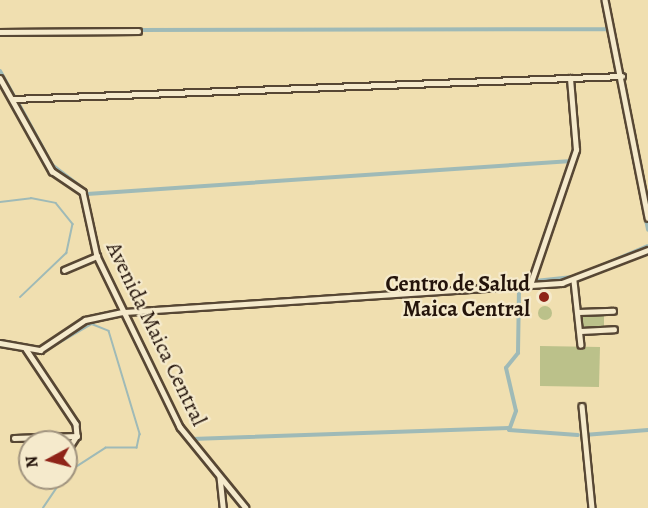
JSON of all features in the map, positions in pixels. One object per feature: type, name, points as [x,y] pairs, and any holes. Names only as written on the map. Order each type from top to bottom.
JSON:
[{"type":"street","points":[[605,0],[622,76],[648,218]]},
{"type":"street","points":[[0,32],[138,31]]},
{"type":"street","points":[[13,99],[622,76]]},
{"type":"street","name":"Avenida Maica Central","points":[[0,78],[52,171],[83,192],[97,256],[183,434],[246,508]]},
{"type":"street","points":[[530,285],[576,150],[570,78]]},
{"type":"street","points":[[0,343],[46,348],[85,320],[123,312],[574,281],[648,250]]},
{"type":"street","points":[[64,270],[97,256]]},
{"type":"street","points":[[574,281],[581,345]]},
{"type":"street","points":[[579,312],[613,311]]},
{"type":"street","points":[[581,331],[614,329]]},
{"type":"street","points":[[24,347],[62,399],[75,430]]},
{"type":"street","points":[[582,406],[592,508]]},
{"type":"street","points":[[14,438],[18,438]]},
{"type":"street","points":[[220,477],[223,508]]},
{"type":"green space","points":[[542,306],[548,306],[552,313],[548,320],[542,320],[538,316],[538,310]]},
{"type":"green space","points":[[604,313],[604,328],[583,329],[581,314]]},
{"type":"green space","points":[[540,346],[600,347],[599,387],[540,386]]},
{"type":"waterway","points":[[136,30],[610,29]]},
{"type":"waterway","points":[[0,71],[14,96]]},
{"type":"waterway","points":[[45,100],[17,101],[52,165],[86,191]]},
{"type":"waterway","points":[[87,194],[568,161]]},
{"type":"waterway","points":[[0,202],[31,198],[56,203],[73,224],[67,253],[21,297]]},
{"type":"waterway","points":[[645,214],[648,230]]},
{"type":"waterway","points":[[596,268],[648,246]]},
{"type":"waterway","points":[[535,281],[573,277]]},
{"type":"waterway","points":[[519,282],[528,282]]},
{"type":"waterway","points":[[519,289],[518,353],[506,368],[516,411],[509,430],[578,435]]},
{"type":"waterway","points":[[44,352],[92,324],[109,331],[140,434],[137,448],[106,448],[78,466]]},
{"type":"waterway","points":[[192,439],[509,428]]},
{"type":"waterway","points":[[584,435],[648,430]]},
{"type":"waterway","points":[[43,508],[55,490]]},
{"type":"place","name":"Centro de Salud Maica Central","points":[[544,297]]}]
